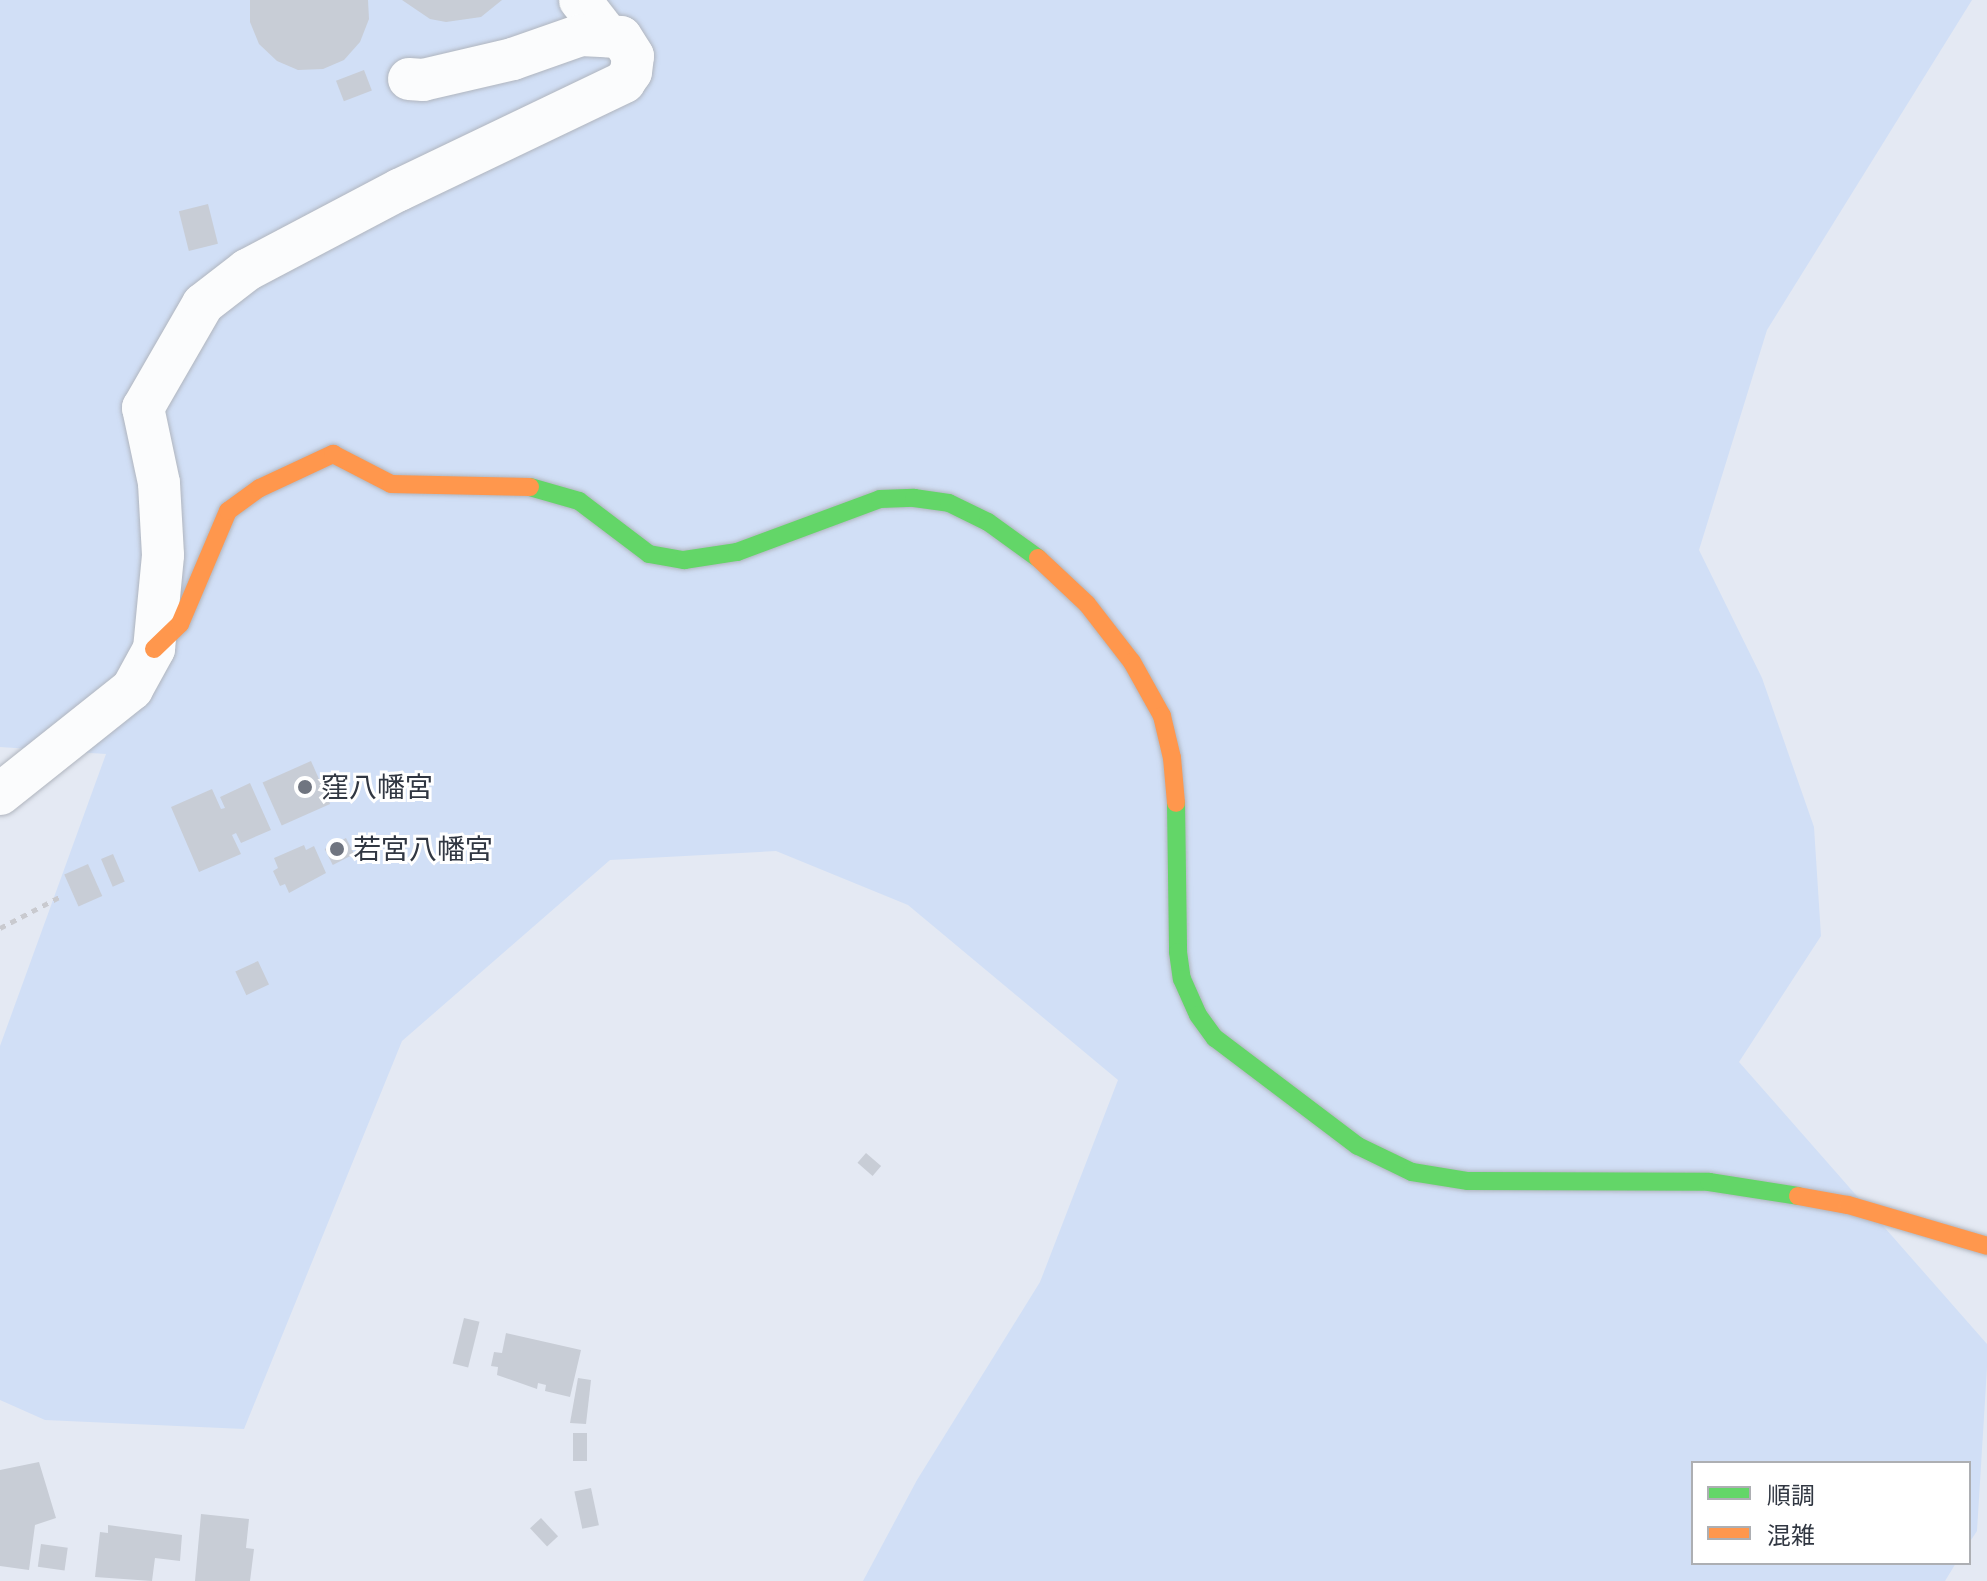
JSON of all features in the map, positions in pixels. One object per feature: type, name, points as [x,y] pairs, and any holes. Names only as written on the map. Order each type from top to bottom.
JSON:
[{"type":"street","points":[[580,0],[608,36]]},
{"type":"street","points":[[154,649],[163,555],[159,483],[143,408],[203,304],[247,270],[413,183],[624,82],[631,72],[633,56],[621,37],[581,35],[513,59],[423,80],[409,79]]},
{"type":"street","points":[[0,794],[132,689],[154,649],[180,624],[228,511],[260,488],[333,454],[391,484],[525,486],[579,501],[649,554],[684,560],[737,552],[880,499],[914,498],[949,503],[988,522],[1032,553],[1087,604],[1132,662],[1162,716],[1172,758],[1178,829],[1178,952],[1182,979],[1198,1015],[1215,1038],[1358,1146],[1412,1172],[1468,1181],[1533,1184],[1709,1182],[1750,1188],[1848,1205],[1987,1246]]},
{"type":"path","points":[[0,928],[63,895]]},
{"type":"shaded area","points":[[0,0],[1972,0],[1767,330],[1699,550],[1762,678],[1814,827],[1821,936],[1739,1062],[1987,1344],[1977,1531],[1971,1540],[1971,1461],[1691,1461],[1691,1565],[1955,1565],[1945,1581],[863,1581],[917,1480],[1040,1282],[1118,1080],[908,905],[776,851],[610,860],[402,1041],[244,1429],[45,1420],[0,1400],[0,1046],[106,754],[0,747]]},
{"type":"building","points":[[250,0],[368,0],[369,19],[360,42],[344,60],[323,69],[298,70],[277,61],[259,44],[250,22]]},
{"type":"building","points":[[402,0],[502,0],[481,17],[446,22],[430,19]]},
{"type":"building","points":[[364,70],[372,91],[344,101],[336,81]]},
{"type":"building","points":[[208,204],[218,244],[189,251],[179,211]]},
{"type":"building","points":[[311,761],[330,804],[282,825],[263,783]]},
{"type":"building","points":[[250,783],[271,830],[241,843],[236,833],[232,835],[241,854],[199,872],[171,807],[212,789],[221,809],[225,808],[220,797]]},
{"type":"building","points":[[346,838],[354,854],[333,865],[325,849]]},
{"type":"building","points":[[304,845],[306,850],[314,846],[326,873],[289,893],[285,884],[280,886],[273,871],[278,868],[274,858]]},
{"type":"building","points":[[113,854],[125,882],[113,887],[101,859]]},
{"type":"building","points":[[88,864],[102,896],[78,907],[64,875]]},
{"type":"building","points":[[258,961],[269,985],[246,995],[235,972]]},
{"type":"building","points":[[866,1153],[881,1166],[873,1176],[857,1163]]},
{"type":"building","points":[[464,1318],[480,1322],[468,1367],[453,1364]]},
{"type":"building","points":[[506,1333],[581,1350],[570,1397],[545,1391],[546,1385],[538,1383],[537,1389],[497,1375],[498,1367],[491,1366],[494,1352],[502,1353]]},
{"type":"building","points":[[578,1378],[591,1380],[586,1424],[570,1423]]},
{"type":"building","points":[[573,1433],[587,1433],[587,1461],[573,1461]]},
{"type":"building","points":[[39,1462],[56,1518],[35,1525],[29,1570],[0,1566],[0,1470]]},
{"type":"building","points":[[591,1488],[599,1525],[582,1529],[574,1492]]},
{"type":"building","points":[[201,1514],[249,1519],[246,1548],[254,1549],[250,1581],[195,1581]]},
{"type":"building","points":[[541,1518],[558,1536],[547,1547],[530,1528]]},
{"type":"building","points":[[108,1525],[182,1535],[180,1561],[155,1558],[152,1581],[95,1577],[100,1532],[108,1533]]},
{"type":"building","points":[[41,1544],[68,1548],[65,1571],[38,1567]]},
{"type":"traffic: fast","points":[[530,487],[579,501],[649,554],[684,560],[737,552],[880,499],[914,498],[949,503],[988,522],[1038,558]]},
{"type":"traffic: fast","points":[[1176,803],[1178,952],[1182,979],[1198,1015],[1215,1038],[1358,1146],[1412,1172],[1468,1181],[1709,1182],[1798,1196]]},
{"type":"traffic: slow","points":[[154,649],[180,624],[228,511],[260,488],[333,454],[391,484],[530,487]]},
{"type":"traffic: slow","points":[[1038,558],[1087,604],[1132,662],[1162,716],[1172,758],[1176,803]]},
{"type":"traffic: slow","points":[[1798,1196],[1848,1205],[1987,1246]]},
{"type":"place","name":"窪八幡宮","points":[[305,787]]},
{"type":"place","name":"若宮八幡宮","points":[[337,849]]}]
